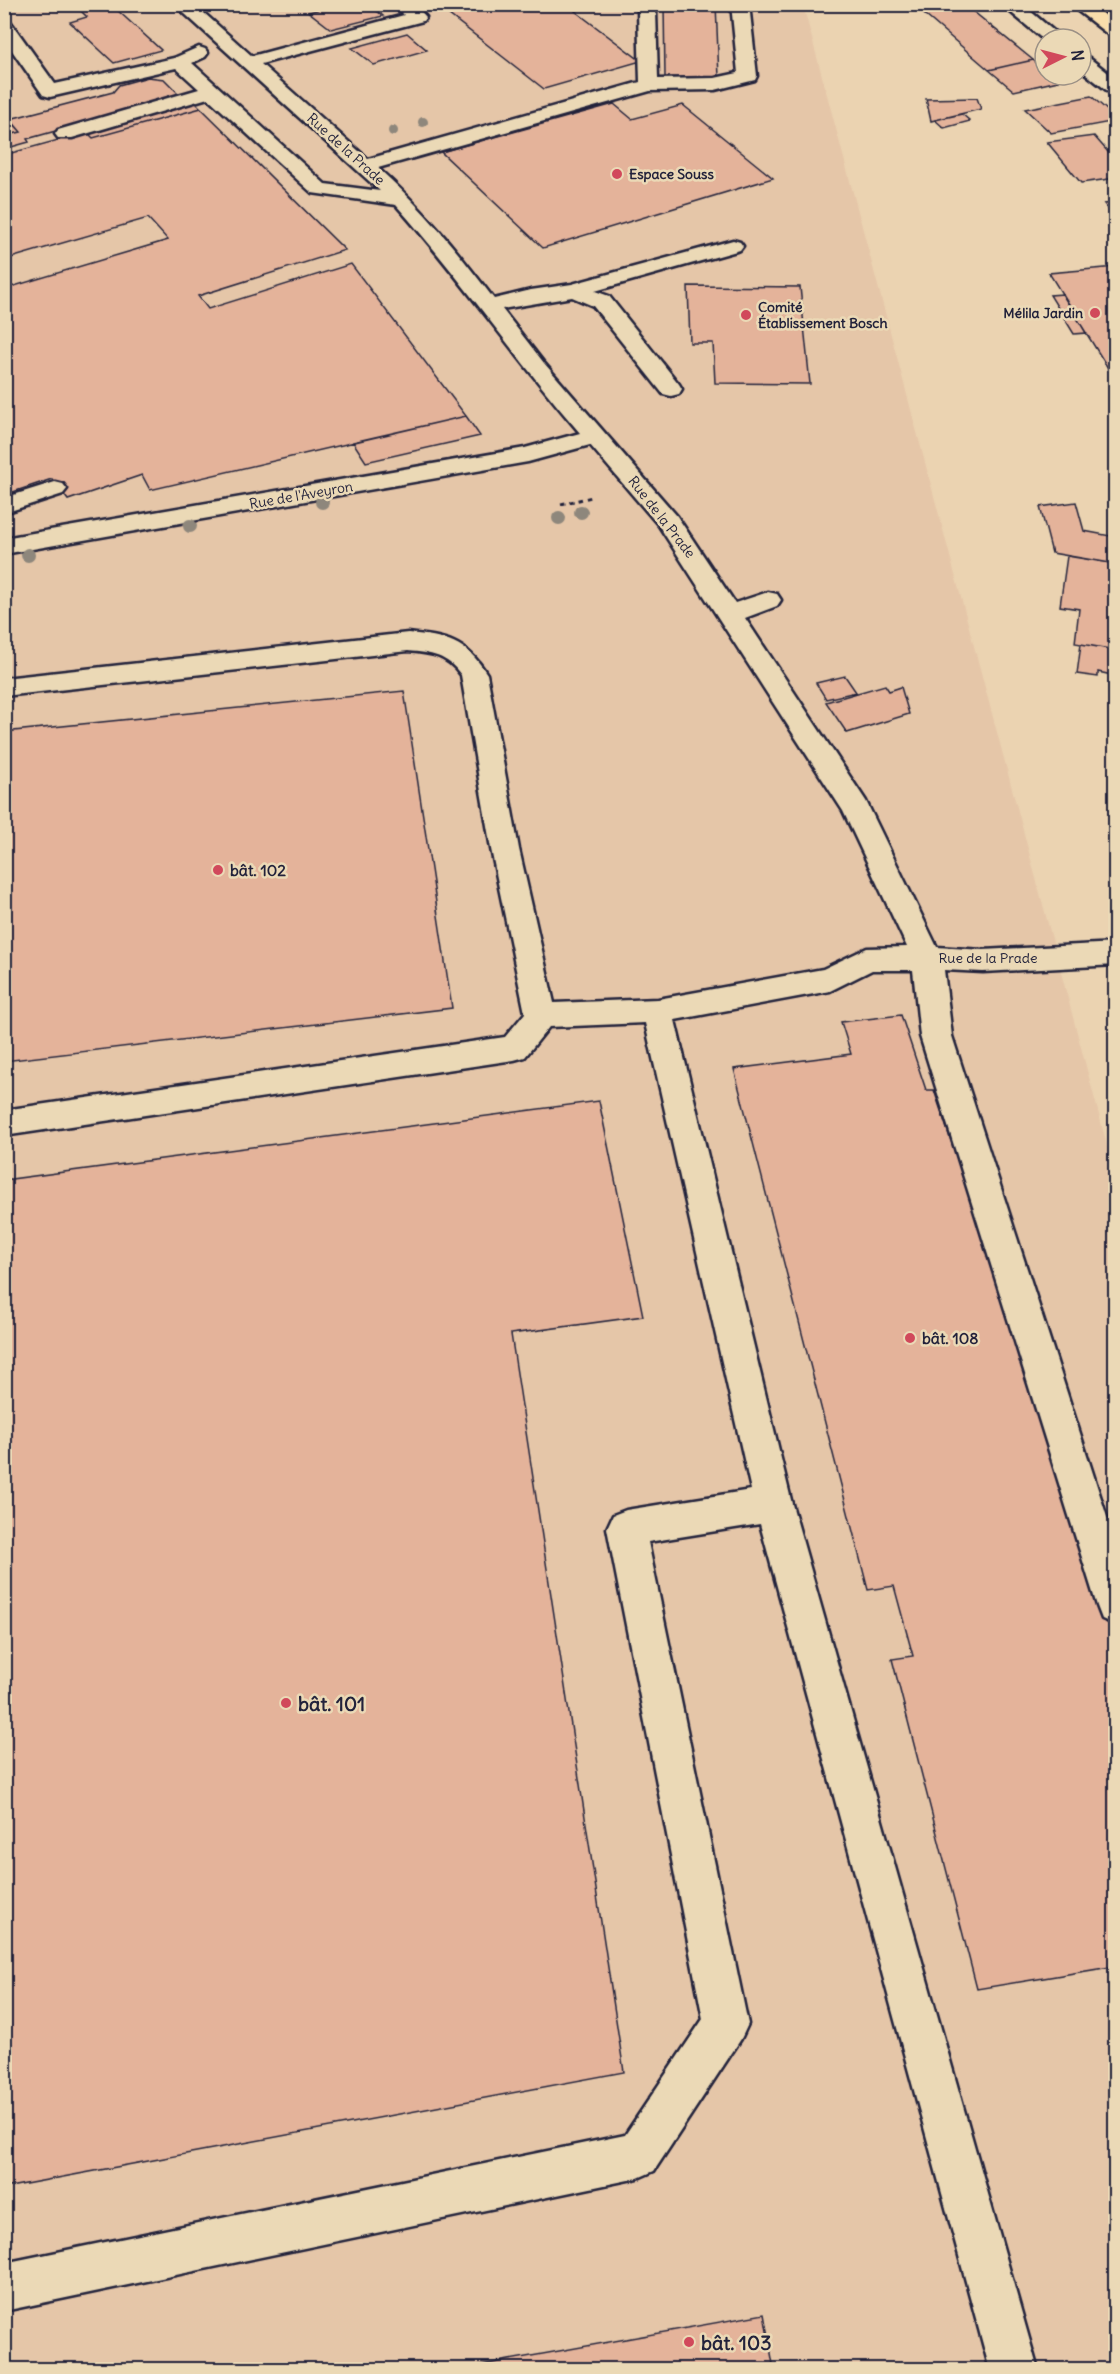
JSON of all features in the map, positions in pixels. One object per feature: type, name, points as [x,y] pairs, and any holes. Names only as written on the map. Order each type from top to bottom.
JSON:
[{"type":"main road","points":[[1078,4],[1116,32]]},
{"type":"street","name":"Rue de la Prade","points":[[183,4],[402,200],[490,306],[536,368],[668,520],[856,808],[927,958],[983,961],[1116,954]]},
{"type":"street","points":[[249,62],[417,17],[403,4]]},
{"type":"street","points":[[365,166],[649,85],[715,84],[747,76],[740,4]]},
{"type":"street","points":[[1010,4],[1039,27]]},
{"type":"street","points":[[647,11],[649,85]]},
{"type":"street","points":[[4,25],[50,91],[180,62],[225,41]]},
{"type":"street","points":[[180,62],[319,189],[402,200]]},
{"type":"street","points":[[1093,70],[1116,88]]},
{"type":"street","points":[[65,134],[212,91]]},
{"type":"street","points":[[490,306],[531,296],[574,290],[733,246]]},
{"type":"street","points":[[574,290],[601,301],[671,389]]},
{"type":"street","name":"Rue de l'Aveyron","points":[[4,546],[528,455],[595,436]]},
{"type":"street","points":[[4,506],[55,489]]},
{"type":"street","points":[[731,614],[768,600]]},
{"type":"street","points":[[4,687],[408,642],[446,646],[463,658],[474,674],[505,849],[542,1015]]},
{"type":"street","points":[[4,1123],[514,1048],[542,1015],[658,1011],[830,979],[867,959],[927,958],[936,1036],[1116,1606]]},
{"type":"street","points":[[658,1011],[773,1504],[1014,2370]]},
{"type":"street","points":[[4,2287],[638,2155],[726,2024],[626,1528],[773,1504]]},
{"type":"path","points":[[561,504],[598,496]]},
{"type":"shaded area","points":[[5,5],[803,5],[1115,1175],[1115,2369],[5,2370]]},
{"type":"building","points":[[74,4],[127,4],[129,6],[116,9],[161,50],[114,63],[70,22],[87,17]]},
{"type":"building","points":[[339,4],[368,4],[383,16],[331,29],[309,12]]},
{"type":"building","points":[[436,4],[483,4],[448,14]]},
{"type":"building","points":[[483,4],[596,4],[575,11],[641,61],[544,89],[448,14]]},
{"type":"building","points":[[664,4],[716,4],[719,78],[665,77]]},
{"type":"building","points":[[946,4],[964,4],[1033,60],[989,70],[918,9]]},
{"type":"building","points":[[407,33],[427,50],[374,65],[352,48]]},
{"type":"building","points":[[1033,60],[1033,87],[1014,91],[989,70]]},
{"type":"building","points":[[148,77],[164,79],[181,96],[27,139],[29,142],[4,149],[4,136],[21,132],[10,119],[113,92],[119,85]]},
{"type":"building","points":[[1091,96],[1116,118],[1116,121],[1051,133],[1025,109]]},
{"type":"building","points":[[977,98],[981,109],[931,121],[926,99]]},
{"type":"building","points":[[195,102],[201,108],[93,138],[87,132]]},
{"type":"building","name":"Espace Souss","points":[[614,104],[632,119],[683,105],[773,178],[543,248],[441,152]]},
{"type":"building","points":[[201,108],[345,250],[198,296],[208,309],[351,264],[466,416],[150,490],[142,475],[68,500],[52,479],[4,495],[4,289],[168,240],[148,218],[4,260],[4,155],[87,132],[93,138]]},
{"type":"building","points":[[962,114],[970,121],[944,128],[935,120]]},
{"type":"building","points":[[12,122],[21,132],[4,136],[4,124]]},
{"type":"building","points":[[1094,136],[1116,161],[1116,178],[1081,183],[1047,142]]},
{"type":"building","points":[[1116,203],[1116,219],[1104,204]]},
{"type":"building","name":"Mélila Jardin","points":[[1116,267],[1116,381],[1049,273]]},
{"type":"building","name":"Comité Établissement Bosch","points":[[688,286],[800,287],[810,384],[715,383],[713,343],[690,343]]},
{"type":"building","points":[[1063,294],[1086,333],[1074,334],[1050,295]]},
{"type":"building","points":[[466,416],[480,436],[366,462],[353,442]]},
{"type":"building","points":[[1076,502],[1084,531],[1116,537],[1116,564],[1052,553],[1040,507]]},
{"type":"building","points":[[1067,556],[1116,564],[1116,650],[1075,643],[1079,609],[1060,606]]},
{"type":"building","points":[[1081,644],[1115,650],[1112,675],[1098,672],[1098,677],[1077,674]]},
{"type":"building","points":[[845,676],[856,692],[826,699],[816,683]]},
{"type":"building","points":[[885,685],[889,691],[901,687],[909,714],[847,733],[826,702]]},
{"type":"building","name":"bât. 102","points":[[404,691],[452,1008],[4,1061],[4,732]]},
{"type":"building","name":"bât. 108","points":[[901,1015],[926,1090],[934,1090],[1116,1632],[1116,1966],[977,1989],[892,1659],[913,1656],[894,1586],[868,1590],[734,1069],[851,1054],[841,1022]]},
{"type":"building","name":"bât. 101","points":[[599,1101],[643,1316],[511,1334],[624,2072],[4,2188],[4,1180]]},
{"type":"building","name":"bât. 103","points":[[764,2314],[774,2370],[454,2370]]},
{"type":"place","name":"Espace Souss","points":[[617,174]]},
{"type":"place","name":"Mélila Jardin","points":[[1095,313]]},
{"type":"place","name":"Comité Établissement Bosch","points":[[746,315]]},
{"type":"place","name":"bât. 102","points":[[218,870]]},
{"type":"place","name":"bât. 108","points":[[910,1338]]},
{"type":"place","name":"bât. 101","points":[[286,1703]]},
{"type":"place","name":"bât. 103","points":[[689,2342]]}]
